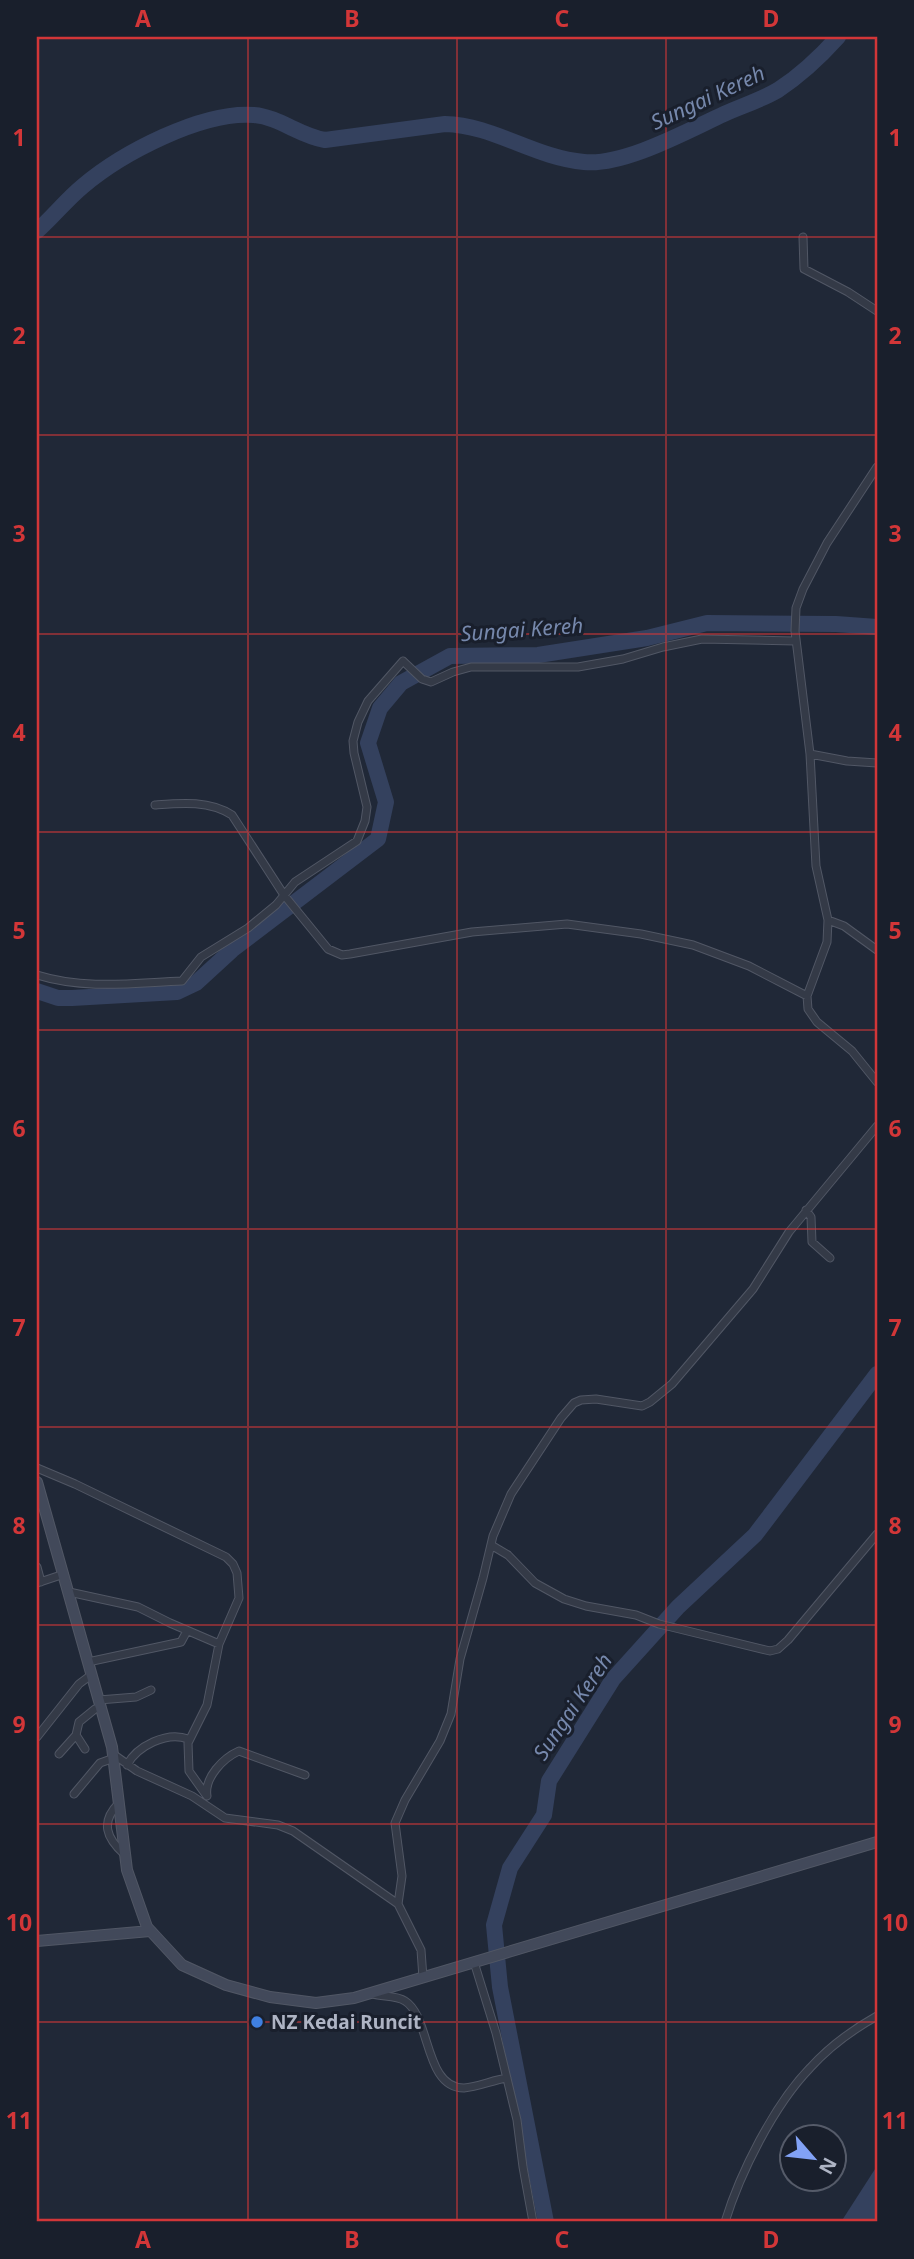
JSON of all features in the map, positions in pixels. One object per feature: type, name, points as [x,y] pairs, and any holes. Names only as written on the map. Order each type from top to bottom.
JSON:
[{"type":"street","points":[[803,237],[804,269],[877,311]]},
{"type":"street","points":[[877,467],[816,564],[800,597],[795,619],[795,641],[810,754],[816,866],[828,920],[827,942],[807,996],[808,1009],[811,1016],[852,1051],[877,1080]]},
{"type":"street","points":[[37,975],[58,981],[98,985],[182,981],[201,957],[248,928],[286,898],[295,882],[357,841],[367,807],[353,741],[368,701],[403,661],[422,679],[434,681],[471,667],[578,667],[623,659],[702,639],[795,641]]},
{"type":"street","points":[[810,754],[877,763]]},
{"type":"street","points":[[155,805],[192,803],[215,807],[229,813],[295,910],[328,949],[342,955],[472,932],[566,924],[641,934],[693,945],[749,966],[807,996]]},
{"type":"street","points":[[828,920],[844,926],[877,950]]},
{"type":"street","points":[[398,1905],[402,1876],[395,1834],[396,1818],[432,1756],[451,1714],[467,1632],[498,1521],[511,1494],[570,1405],[587,1399],[642,1406],[660,1396],[691,1364],[753,1289],[806,1210],[877,1126]]},
{"type":"street","points":[[806,1210],[811,1217],[812,1242],[830,1258]]},
{"type":"street","points":[[37,1468],[86,1489],[231,1561],[237,1573],[239,1598],[219,1644],[207,1705],[188,1739],[189,1771],[214,1809]]},
{"type":"street","points":[[37,1482],[114,1756],[130,1882],[150,1931],[182,1965],[212,1981],[270,1997],[316,2003],[354,1998],[877,1842]]},
{"type":"street","points":[[491,1545],[505,1553],[535,1583],[559,1597],[765,1650],[778,1649],[877,1534]]},
{"type":"street","points":[[37,1567],[39,1583],[64,1574]]},
{"type":"street","points":[[69,1592],[138,1607],[219,1644]]},
{"type":"street","points":[[88,1662],[180,1642],[187,1631]]},
{"type":"street","points":[[37,1737],[79,1684],[91,1675]]},
{"type":"street","points":[[60,1754],[76,1735],[79,1722],[100,1703],[136,1697],[152,1690]]},
{"type":"street","points":[[76,1735],[85,1749]]},
{"type":"street","points":[[127,1765],[138,1752],[153,1742],[179,1737],[188,1739]]},
{"type":"street","points":[[206,1795],[206,1786],[222,1763],[239,1751],[305,1774]]},
{"type":"street","points":[[114,1756],[214,1809],[225,1818],[281,1826],[292,1831],[398,1905],[421,1950],[423,1978]]},
{"type":"street","points":[[74,1794],[100,1763],[114,1756]]},
{"type":"street","points":[[37,1941],[150,1931]]},
{"type":"street","points":[[474,1962],[517,2120],[533,2222]]},
{"type":"street","points":[[372,1994],[397,1998],[410,2006],[422,2029],[433,2065],[449,2083],[461,2088],[507,2078]]},
{"type":"street","points":[[725,2222],[755,2150],[792,2090],[810,2067],[836,2043],[877,2016]]},
{"type":"water","points":[[877,2166],[877,2222],[841,2222]]},
{"type":"waterway","name":"Sungai Kereh","points":[[37,231],[83,186],[119,160],[164,137],[211,120],[233,116],[263,116],[325,140],[445,124],[497,135],[548,155],[584,162],[600,162],[618,159],[655,146],[772,94],[802,72],[838,37]]},
{"type":"waterway","name":"Sungai Kereh","points":[[37,991],[58,998],[177,992],[196,983],[232,950],[378,839],[386,802],[368,743],[380,708],[401,683],[450,656],[538,655],[647,638],[707,623],[877,627]]},
{"type":"waterway","name":"Sungai Kereh","points":[[546,2222],[500,1987],[494,1925],[510,1868],[544,1815],[549,1781],[613,1679],[678,1607],[755,1535],[877,1374]]},
{"type":"place","name":"NZ Kedai Runcit","points":[[257,2022]]}]
